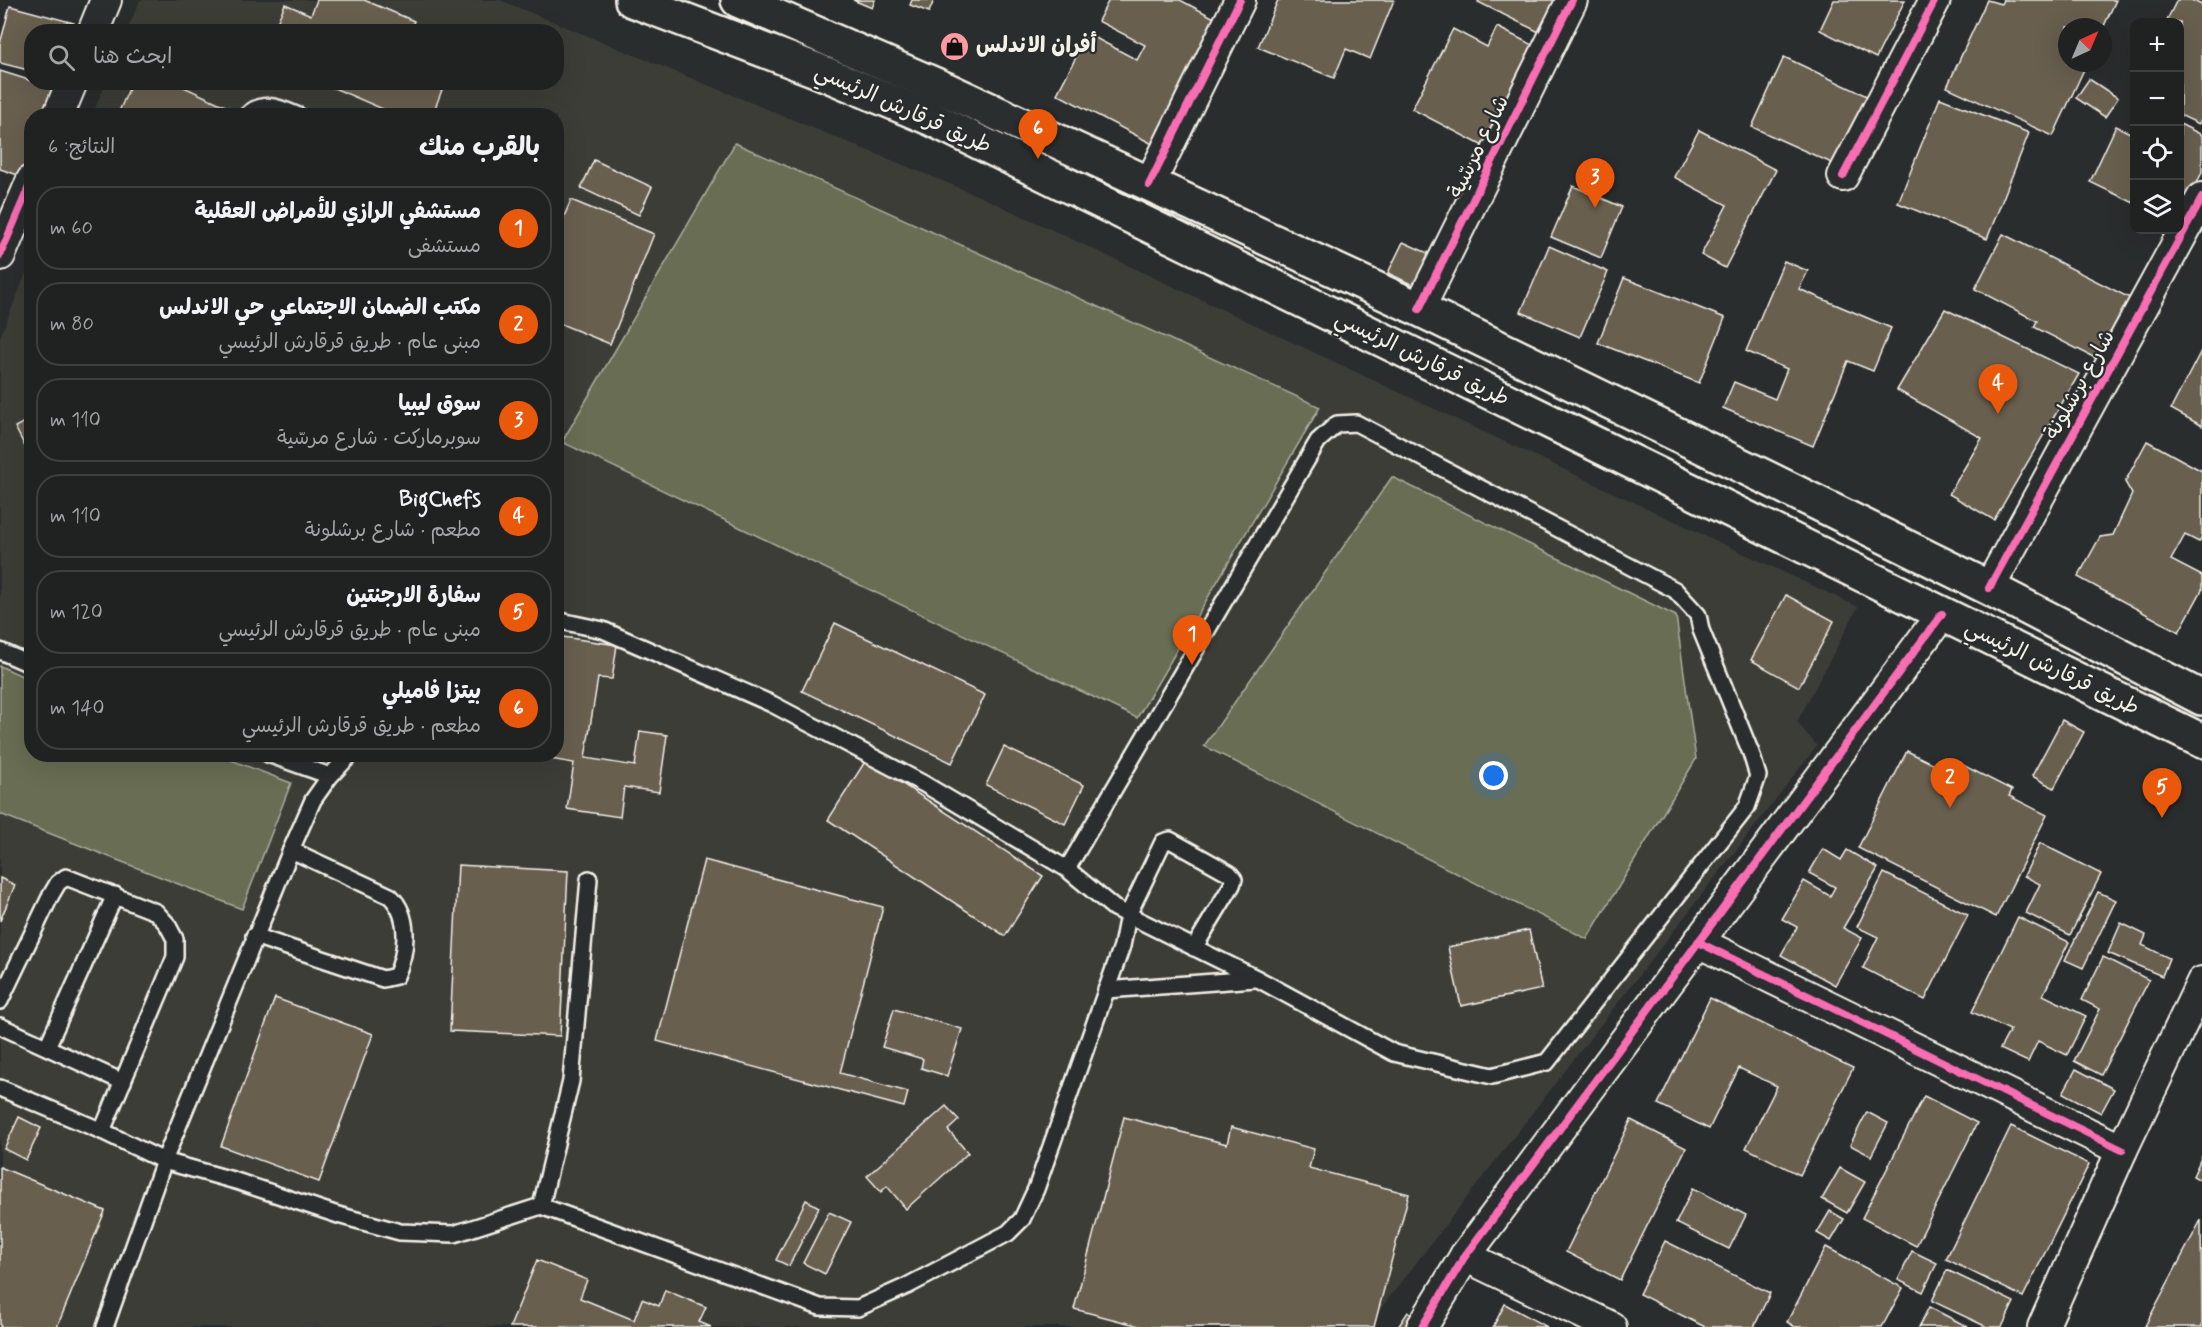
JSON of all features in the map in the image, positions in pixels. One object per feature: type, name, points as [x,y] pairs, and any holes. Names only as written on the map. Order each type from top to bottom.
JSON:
[{"type":"main road","name":"طريق قرقارش الرئيسي","points":[[632,0],[807,66],[930,118],[2202,741]]},
{"type":"main road","name":"طريق قرقارش الرئيسي","points":[[738,0],[917,77],[1419,309],[1989,588],[2202,698]]},
{"type":"street","points":[[96,24],[106,0]]},
{"type":"street","points":[[1149,185],[1240,0]]},
{"type":"street","name":"شارع مرسّية","points":[[1419,309],[1572,0]]},
{"type":"street","points":[[1844,176],[1935,0]]},
{"type":"street","points":[[61,108],[69,90]]},
{"type":"street","points":[[0,255],[17,194]]},
{"type":"street","name":"شارع برشلونة","points":[[1989,588],[2202,198]]},
{"type":"street","points":[[1422,1327],[1465,1256],[1942,614]]},
{"type":"street","points":[[1698,942],[2122,1150]]},
{"type":"street","points":[[2043,1327],[2122,1150],[2202,982]]},
{"type":"street","points":[[1465,1256],[1611,1327]]},
{"type":"lane","points":[[260,108],[273,104],[282,108]]},
{"type":"lane","points":[[564,622],[603,630],[772,704],[924,784],[1067,869],[1114,908],[1258,979],[1394,1053],[1492,1076],[1547,1062],[1747,807],[1758,776],[1751,753],[1701,630],[1698,615],[1675,590],[1356,423],[1337,424],[1318,441],[1067,869]]},
{"type":"lane","points":[[0,651],[24,662]]},
{"type":"lane","points":[[291,762],[330,776]]},
{"type":"lane","points":[[105,1327],[164,1161],[254,936],[313,800],[343,762]]},
{"type":"lane","points":[[0,1088],[102,1131],[164,1161],[400,1232],[454,1234],[541,1206],[820,1307],[858,1308],[908,1286],[1008,1233],[1022,1219],[1036,1189],[1122,946],[1128,915],[1163,842],[1170,840],[1229,873],[1234,879],[1194,948]]},
{"type":"lane","points":[[254,936],[383,979],[396,976],[403,961],[404,917],[390,896],[291,850]]},
{"type":"lane","points":[[0,1002],[58,883],[66,877],[156,912],[167,924],[175,939],[175,957],[102,1131]]},
{"type":"lane","points":[[541,1206],[571,1081],[589,879]]},
{"type":"lane","points":[[47,1047],[115,895]]},
{"type":"lane","points":[[1106,990],[1258,979]]},
{"type":"lane","points":[[0,1026],[123,1082]]},
{"type":"shaded area","points":[[140,0],[500,0],[559,24],[130,24]]},
{"type":"shaded area","points":[[564,26],[984,198],[1858,607],[1797,722],[1817,746],[1378,1312],[1374,1327],[0,1327],[0,337],[24,278],[24,762],[564,762],[564,108],[95,108],[103,90],[564,90]]},
{"type":"green space","points":[[735,143],[1320,407],[1137,718],[564,443],[564,439]]},
{"type":"green space","points":[[1392,477],[1676,616],[1696,759],[1587,939],[1204,746]]},
{"type":"green space","points":[[0,666],[24,677],[24,762],[236,762],[291,783],[242,909],[0,814]]},
{"type":"building","points":[[317,0],[364,0],[414,21],[413,24],[276,24],[285,4],[311,15]]},
{"type":"building","points":[[853,0],[875,0],[872,8]]},
{"type":"building","points":[[912,0],[934,0],[929,12],[910,5]]},
{"type":"building","points":[[1109,0],[1180,0],[1224,23],[1158,147],[1057,94],[1088,34],[1137,60],[1145,45],[1098,21]]},
{"type":"building","points":[[1278,0],[1394,0],[1370,59],[1346,49],[1334,78],[1258,47]]},
{"type":"building","points":[[1479,0],[1562,0],[1545,35],[1478,2]]},
{"type":"building","points":[[1834,0],[1905,0],[1876,58],[1820,30]]},
{"type":"building","points":[[1987,0],[2001,4],[2003,0],[2116,0],[2108,18],[2058,18],[2058,72],[2083,72],[2053,136],[1947,87]]},
{"type":"building","points":[[2177,0],[2191,0],[2202,5],[2202,117],[2199,124],[2184,117],[2184,18],[2168,18]]},
{"type":"building","points":[[10,6],[74,23],[24,24],[24,69],[0,63],[0,44]]},
{"type":"building","points":[[1497,27],[1536,47],[1485,147],[1412,109],[1453,29],[1487,47]]},
{"type":"building","points":[[1784,57],[1867,96],[1836,165],[1752,127]]},
{"type":"building","points":[[0,71],[24,78],[24,90],[53,90],[48,108],[24,108],[24,177],[0,169]]},
{"type":"building","points":[[2089,79],[2118,98],[2105,117],[2076,98]]},
{"type":"building","points":[[128,90],[190,90],[229,108],[121,108]]},
{"type":"building","points":[[339,90],[442,90],[435,108],[380,108]]},
{"type":"building","points":[[1940,98],[2029,133],[1987,239],[1898,203]]},
{"type":"building","points":[[2116,126],[2130,133],[2130,201],[2090,182]]},
{"type":"building","points":[[2184,126],[2202,135],[2202,172],[2184,211]]},
{"type":"building","points":[[1699,130],[1776,170],[1725,268],[1701,255],[1727,205],[1674,177]]},
{"type":"building","points":[[594,160],[652,187],[639,215],[581,188]]},
{"type":"building","points":[[1573,186],[1622,207],[1601,258],[1551,237]]},
{"type":"building","points":[[571,200],[654,234],[610,344],[564,325],[564,217]]},
{"type":"building","points":[[2003,234],[2132,299],[2101,361],[2034,327],[2037,321],[1975,289]]},
{"type":"building","points":[[1403,242],[1430,254],[1415,286],[1388,273]]},
{"type":"building","points":[[1549,246],[1608,272],[1580,337],[1521,312]]},
{"type":"building","points":[[1784,261],[1808,271],[1799,289],[1891,328],[1873,371],[1848,361],[1813,446],[1723,408],[1734,382],[1775,399],[1787,369],[1746,351]]},
{"type":"building","points":[[1624,278],[1725,318],[1699,383],[1598,343]]},
{"type":"building","points":[[1945,309],[2079,374],[1994,520],[1949,494],[1982,438],[1897,390]]},
{"type":"building","points":[[2202,349],[2202,426],[2171,409]]},
{"type":"building","points":[[24,422],[24,444],[15,427]]},
{"type":"building","points":[[2147,441],[2202,471],[2202,537],[2199,542],[2185,535],[2171,560],[2202,576],[2202,590],[2179,632],[2078,577],[2100,537],[2113,535],[2132,494],[2125,482]]},
{"type":"building","points":[[1786,595],[1834,621],[1799,687],[1751,660]]},
{"type":"building","points":[[835,623],[985,695],[952,763],[802,691]]},
{"type":"building","points":[[564,637],[617,645],[612,679],[598,678],[585,758],[635,766],[640,731],[667,735],[659,792],[624,787],[620,817],[567,809],[574,763],[564,761]]},
{"type":"building","points":[[2062,720],[2084,732],[2054,788],[2032,776]]},
{"type":"building","points":[[1004,747],[1084,785],[1065,824],[986,785]]},
{"type":"building","points":[[1907,751],[1945,770],[1951,759],[2012,790],[2009,796],[2047,815],[1996,917],[1858,848]]},
{"type":"building","points":[[866,760],[1043,876],[1005,936],[828,820]]},
{"type":"building","points":[[2040,843],[2101,874],[2070,935],[2026,913],[2040,884],[2024,876]]},
{"type":"building","points":[[1823,849],[1841,860],[1847,850],[1878,868],[1843,928],[1862,938],[1835,985],[1781,955],[1797,927],[1782,919],[1804,881],[1830,896],[1835,887],[1809,873]]},
{"type":"building","points":[[704,860],[883,907],[840,1073],[908,1092],[904,1107],[657,1041]]},
{"type":"building","points":[[458,865],[568,871],[560,1036],[450,1031]]},
{"type":"building","points":[[1884,873],[1968,915],[1925,1000],[1863,968],[1878,937],[1857,927]]},
{"type":"building","points":[[0,878],[15,885],[0,921]]},
{"type":"building","points":[[2098,892],[2116,900],[2083,968],[2065,960]]},
{"type":"building","points":[[2018,917],[2069,942],[2043,995],[2086,1016],[2067,1055],[2038,1041],[2028,1062],[2000,1049],[2010,1030],[1972,1012]]},
{"type":"building","points":[[2121,923],[2146,935],[2142,945],[2169,958],[2162,976],[2108,953]]},
{"type":"building","points":[[1529,930],[1542,989],[1461,1006],[1448,947]]},
{"type":"building","points":[[2103,957],[2149,980],[2101,1075],[2074,1061],[2100,1009],[2082,1000]]},
{"type":"building","points":[[275,998],[373,1034],[319,1182],[221,1146]]},
{"type":"building","points":[[1710,998],[1853,1068],[1800,1175],[1746,1148],[1777,1086],[1739,1068],[1709,1129],[1658,1104]]},
{"type":"building","points":[[894,1009],[962,1029],[947,1076],[921,1068],[923,1059],[882,1047]]},
{"type":"building","points":[[2076,1069],[2114,1089],[2101,1113],[2063,1093]]},
{"type":"building","points":[[1924,1096],[1977,1123],[1916,1246],[1862,1218]]},
{"type":"building","points":[[946,1106],[959,1120],[948,1130],[968,1153],[906,1209],[887,1186],[881,1192],[867,1176]]},
{"type":"building","points":[[1867,1112],[1888,1123],[1871,1156],[1850,1145]]},
{"type":"building","points":[[19,1117],[41,1128],[26,1160],[4,1149]]},
{"type":"building","points":[[1124,1117],[1227,1144],[1231,1127],[1314,1149],[1309,1168],[1409,1194],[1374,1327],[1143,1327],[1074,1309]]},
{"type":"building","points":[[1631,1120],[1686,1148],[1620,1280],[1566,1252]]},
{"type":"building","points":[[2011,1126],[2089,1164],[2023,1297],[1946,1259]]},
{"type":"building","points":[[2202,1156],[2202,1181],[2193,1176]]},
{"type":"building","points":[[0,1167],[105,1211],[57,1327],[0,1327]]},
{"type":"building","points":[[1840,1168],[1865,1182],[1847,1213],[1822,1199]]},
{"type":"building","points":[[1693,1188],[1746,1215],[1729,1249],[1676,1223]]},
{"type":"building","points":[[806,1200],[819,1207],[789,1266],[776,1260]]},
{"type":"building","points":[[1830,1211],[1844,1219],[1831,1241],[1817,1233]]},
{"type":"building","points":[[829,1212],[851,1222],[825,1274],[803,1263]]},
{"type":"building","points":[[2201,1220],[2202,1327],[2145,1326]]},
{"type":"building","points":[[1665,1241],[1770,1293],[1754,1327],[1705,1327],[1639,1294]]},
{"type":"building","points":[[1826,1247],[1903,1288],[1882,1327],[1795,1327],[1787,1322]]},
{"type":"building","points":[[1912,1251],[1937,1263],[1923,1292],[1898,1280]]},
{"type":"building","points":[[537,1260],[587,1280],[580,1298],[634,1320],[642,1299],[659,1306],[665,1290],[706,1307],[699,1322],[711,1327],[510,1327]]},
{"type":"building","points":[[1947,1270],[2014,1302],[2002,1327],[1987,1327],[1932,1301]]},
{"type":"building","points":[[1505,1304],[1547,1327],[1493,1327]]},
{"type":"building","points":[[1929,1307],[1968,1327],[1919,1327]]},
{"type":"building","points":[[1408,1312],[1419,1319],[1414,1327],[1398,1327]]},
{"type":"cycle path","points":[[1149,185],[1240,0]]},
{"type":"cycle path","points":[[1419,309],[1572,0]]},
{"type":"cycle path","points":[[1843,176],[1935,0]]},
{"type":"cycle path","points":[[1989,588],[2202,198]]},
{"type":"cycle path","points":[[0,255],[24,199]]},
{"type":"cycle path","points":[[1422,1327],[1465,1256],[1942,614]]},
{"type":"cycle path","points":[[1698,942],[2122,1150]]},
{"type":"place","name":"أفران الاندلس","points":[[955,46]]},
{"type":"place","name":"بيتزا فاميلي","points":[[1038,159]]},
{"type":"place","name":"سوق ليبيا","points":[[1595,208]]},
{"type":"place","name":"BigChefs","points":[[1998,414]]},
{"type":"place","name":"مستشفي الرازي للأمراض العقلية","points":[[1192,665]]},
{"type":"place","name":"مكتب الضمان الاجتماعي حي الاندلس","points":[[1950,808]]},
{"type":"place","name":"سفارة الارجنتين","points":[[2162,818]]}]
